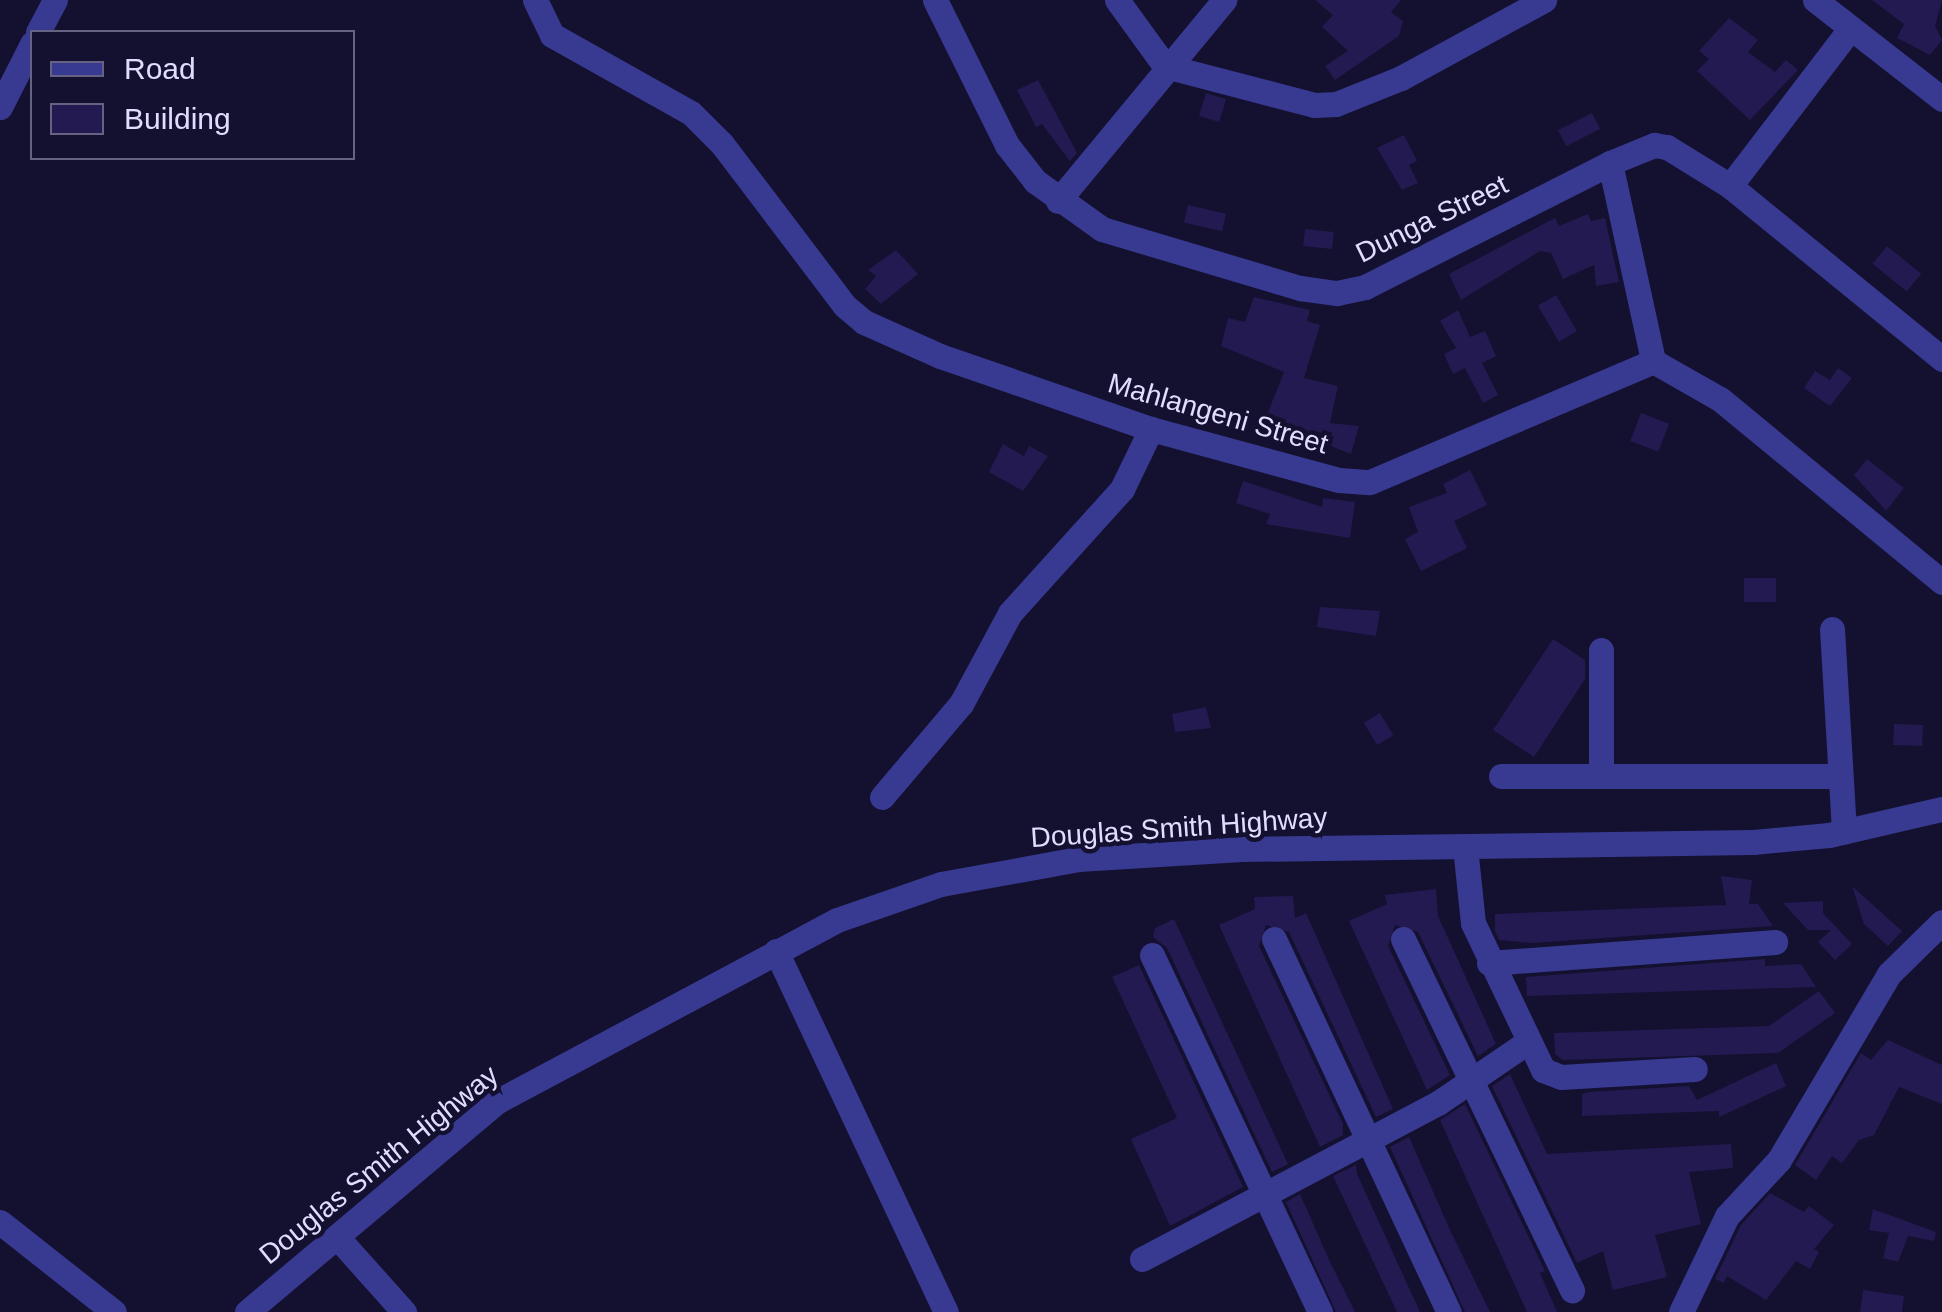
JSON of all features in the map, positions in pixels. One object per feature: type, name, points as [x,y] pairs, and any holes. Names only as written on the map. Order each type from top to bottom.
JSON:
[{"type":"street","points":[[39,30],[55,0]]},
{"type":"street","name":"Mahlangeni Street","points":[[535,0],[552,36],[691,113],[722,144],[817,276],[864,322],[940,356],[1151,429],[1370,482],[1653,361]]},
{"type":"street","name":"Dunga Street","points":[[935,0],[1007,144],[1058,201],[1102,230],[1300,288],[1338,293],[1365,287],[1610,163],[1667,146],[1730,186],[1942,359]]},
{"type":"street","points":[[1116,0],[1165,66],[1266,95],[1336,104],[1400,78],[1544,0]]},
{"type":"street","points":[[1058,201],[1165,66],[1224,0]]},
{"type":"street","points":[[1815,0],[1941,95]]},
{"type":"street","points":[[1730,186],[1850,30]]},
{"type":"street","points":[[0,107],[30,48]]},
{"type":"street","points":[[1610,163],[1653,361],[1720,399],[1942,582]]},
{"type":"street","points":[[882,796],[961,704],[1010,613],[1122,489],[1151,429]]},
{"type":"street","points":[[1832,629],[1844,832]]},
{"type":"street","points":[[1600,650],[1601,776]]},
{"type":"street","points":[[1501,776],[1840,776]]},
{"type":"street","name":"Douglas Smith Highway","points":[[247,1312],[498,1101],[769,954],[892,899],[1062,861],[1242,848],[1753,842],[1844,832],[1942,809]]},
{"type":"street","points":[[1465,847],[1472,923],[1528,1041],[1550,1075],[1696,1070]]},
{"type":"street","points":[[1681,1312],[1727,1216],[1780,1160],[1888,974],[1942,922]]},
{"type":"street","points":[[1403,939],[1572,1290]]},
{"type":"street","points":[[1274,940],[1449,1312]]},
{"type":"street","points":[[1489,963],[1775,942]]},
{"type":"street","points":[[769,954],[946,1312]]},
{"type":"street","points":[[1152,954],[1320,1312]]},
{"type":"street","points":[[1142,1259],[1369,1140],[1528,1041]]},
{"type":"street","points":[[0,1222],[114,1312]]},
{"type":"street","points":[[337,1237],[404,1312]]},
{"type":"building","points":[[1315,0],[1401,0],[1391,12],[1403,21],[1399,36],[1335,80],[1325,66],[1348,51],[1322,27],[1333,15]]},
{"type":"building","points":[[1872,0],[1942,0],[1935,26],[1942,40],[1930,55],[1897,38],[1904,24]]},
{"type":"building","points":[[1729,18],[1758,40],[1748,52],[1775,72],[1786,60],[1798,70],[1750,120],[1697,71],[1709,59],[1699,51]]},
{"type":"building","points":[[1038,80],[1077,153],[1070,161],[1042,124],[1036,127],[1017,90]]},
{"type":"building","points":[[1206,93],[1226,99],[1219,122],[1199,116]]},
{"type":"building","points":[[1592,113],[1600,129],[1566,146],[1558,130]]},
{"type":"building","points":[[1404,135],[1417,161],[1409,165],[1418,183],[1402,190],[1377,148]]},
{"type":"building","points":[[1188,205],[1226,214],[1222,231],[1184,223]]},
{"type":"building","points":[[1588,214],[1591,221],[1605,218],[1619,282],[1596,286],[1594,265],[1563,279],[1551,253],[1540,251],[1461,300],[1449,274],[1555,218],[1559,226]]},
{"type":"building","points":[[1305,229],[1334,232],[1332,249],[1303,246]]},
{"type":"building","points":[[1887,246],[1921,274],[1907,292],[1873,264]]},
{"type":"building","points":[[896,250],[918,274],[881,304],[865,289],[876,276],[868,270]]},
{"type":"building","points":[[1556,295],[1577,331],[1559,342],[1538,306]]},
{"type":"building","points":[[1254,297],[1310,310],[1307,321],[1320,325],[1304,378],[1338,386],[1330,423],[1359,426],[1351,454],[1265,420],[1284,372],[1221,346],[1228,318],[1245,322]]},
{"type":"building","points":[[1458,310],[1470,337],[1485,331],[1496,356],[1482,363],[1498,395],[1483,403],[1465,368],[1453,374],[1444,354],[1456,348],[1440,321]]},
{"type":"building","points":[[1838,368],[1852,378],[1830,406],[1804,388],[1815,371],[1830,380]]},
{"type":"building","points":[[1641,413],[1669,424],[1658,452],[1630,441]]},
{"type":"building","points":[[1003,444],[1024,456],[1029,446],[1048,456],[1023,491],[989,472]]},
{"type":"building","points":[[1867,459],[1904,488],[1886,511],[1854,475]]},
{"type":"building","points":[[1470,470],[1487,505],[1454,521],[1467,548],[1421,571],[1405,539],[1418,532],[1409,507],[1447,493],[1443,484]]},
{"type":"building","points":[[1243,481],[1322,507],[1323,498],[1355,502],[1350,538],[1266,524],[1270,514],[1236,503]]},
{"type":"building","points":[[1744,578],[1776,578],[1776,602],[1744,602]]},
{"type":"building","points":[[1320,607],[1380,611],[1376,636],[1317,627]]},
{"type":"building","points":[[1553,639],[1585,660],[1585,679],[1534,757],[1493,730]]},
{"type":"building","points":[[1206,707],[1211,728],[1175,732],[1172,714]]},
{"type":"building","points":[[1380,713],[1393,735],[1377,745],[1364,723]]},
{"type":"building","points":[[1894,724],[1923,725],[1922,746],[1893,745]]},
{"type":"building","points":[[1721,876],[1752,880],[1749,904],[1758,904],[1773,926],[1533,943],[1499,940],[1495,931],[1495,914],[1726,905]]},
{"type":"building","points":[[1852,886],[1902,931],[1888,946],[1864,924]]},
{"type":"building","points":[[1436,889],[1438,916],[1496,1044],[1478,1056],[1418,932],[1395,925],[1388,946],[1450,1075],[1427,1090],[1349,921],[1387,904],[1385,895]]},
{"type":"building","points":[[1293,896],[1295,918],[1306,913],[1393,1109],[1376,1117],[1289,932],[1266,925],[1259,946],[1343,1124],[1343,1135],[1320,1147],[1219,925],[1255,909],[1254,897]]},
{"type":"building","points":[[1823,901],[1823,913],[1852,944],[1835,960],[1818,942],[1831,930],[1808,930],[1783,903]]},
{"type":"building","points":[[1174,919],[1288,1164],[1272,1172],[1167,948],[1153,937],[1155,928]]},
{"type":"building","points":[[1765,959],[1765,966],[1801,964],[1816,987],[1527,996],[1526,977]]},
{"type":"building","points":[[1139,965],[1243,1187],[1170,1226],[1131,1139],[1177,1118],[1112,977]]},
{"type":"building","points":[[1819,991],[1835,1013],[1778,1053],[1563,1060],[1555,1054],[1554,1033],[1769,1026]]},
{"type":"building","points":[[1888,1040],[1942,1065],[1942,1104],[1899,1087],[1874,1135],[1859,1140],[1842,1163],[1832,1156],[1816,1180],[1795,1165],[1861,1053],[1871,1060]]},
{"type":"building","points":[[1776,1063],[1786,1086],[1719,1117],[1719,1111],[1582,1116],[1582,1094],[1589,1092],[1689,1086],[1697,1100]]},
{"type":"building","points":[[1510,1074],[1547,1154],[1731,1144],[1733,1168],[1689,1172],[1701,1224],[1655,1235],[1667,1277],[1613,1290],[1603,1251],[1577,1263],[1492,1086]]},
{"type":"building","points":[[1465,1104],[1545,1271],[1540,1273],[1557,1312],[1527,1312],[1440,1120]]},
{"type":"building","points":[[1409,1137],[1490,1312],[1465,1312],[1390,1147]]},
{"type":"building","points":[[1356,1165],[1420,1312],[1397,1312],[1333,1176]]},
{"type":"building","points":[[1770,1193],[1804,1212],[1809,1206],[1834,1225],[1814,1249],[1819,1252],[1810,1269],[1796,1261],[1766,1300],[1727,1276],[1724,1283],[1715,1279],[1741,1225]]},
{"type":"building","points":[[1300,1194],[1355,1312],[1336,1312],[1286,1202]]},
{"type":"building","points":[[1873,1209],[1936,1232],[1934,1241],[1908,1236],[1898,1262],[1883,1258],[1889,1233],[1869,1230]]},
{"type":"building","points":[[1863,1290],[1904,1296],[1902,1312],[1860,1312]]}]
